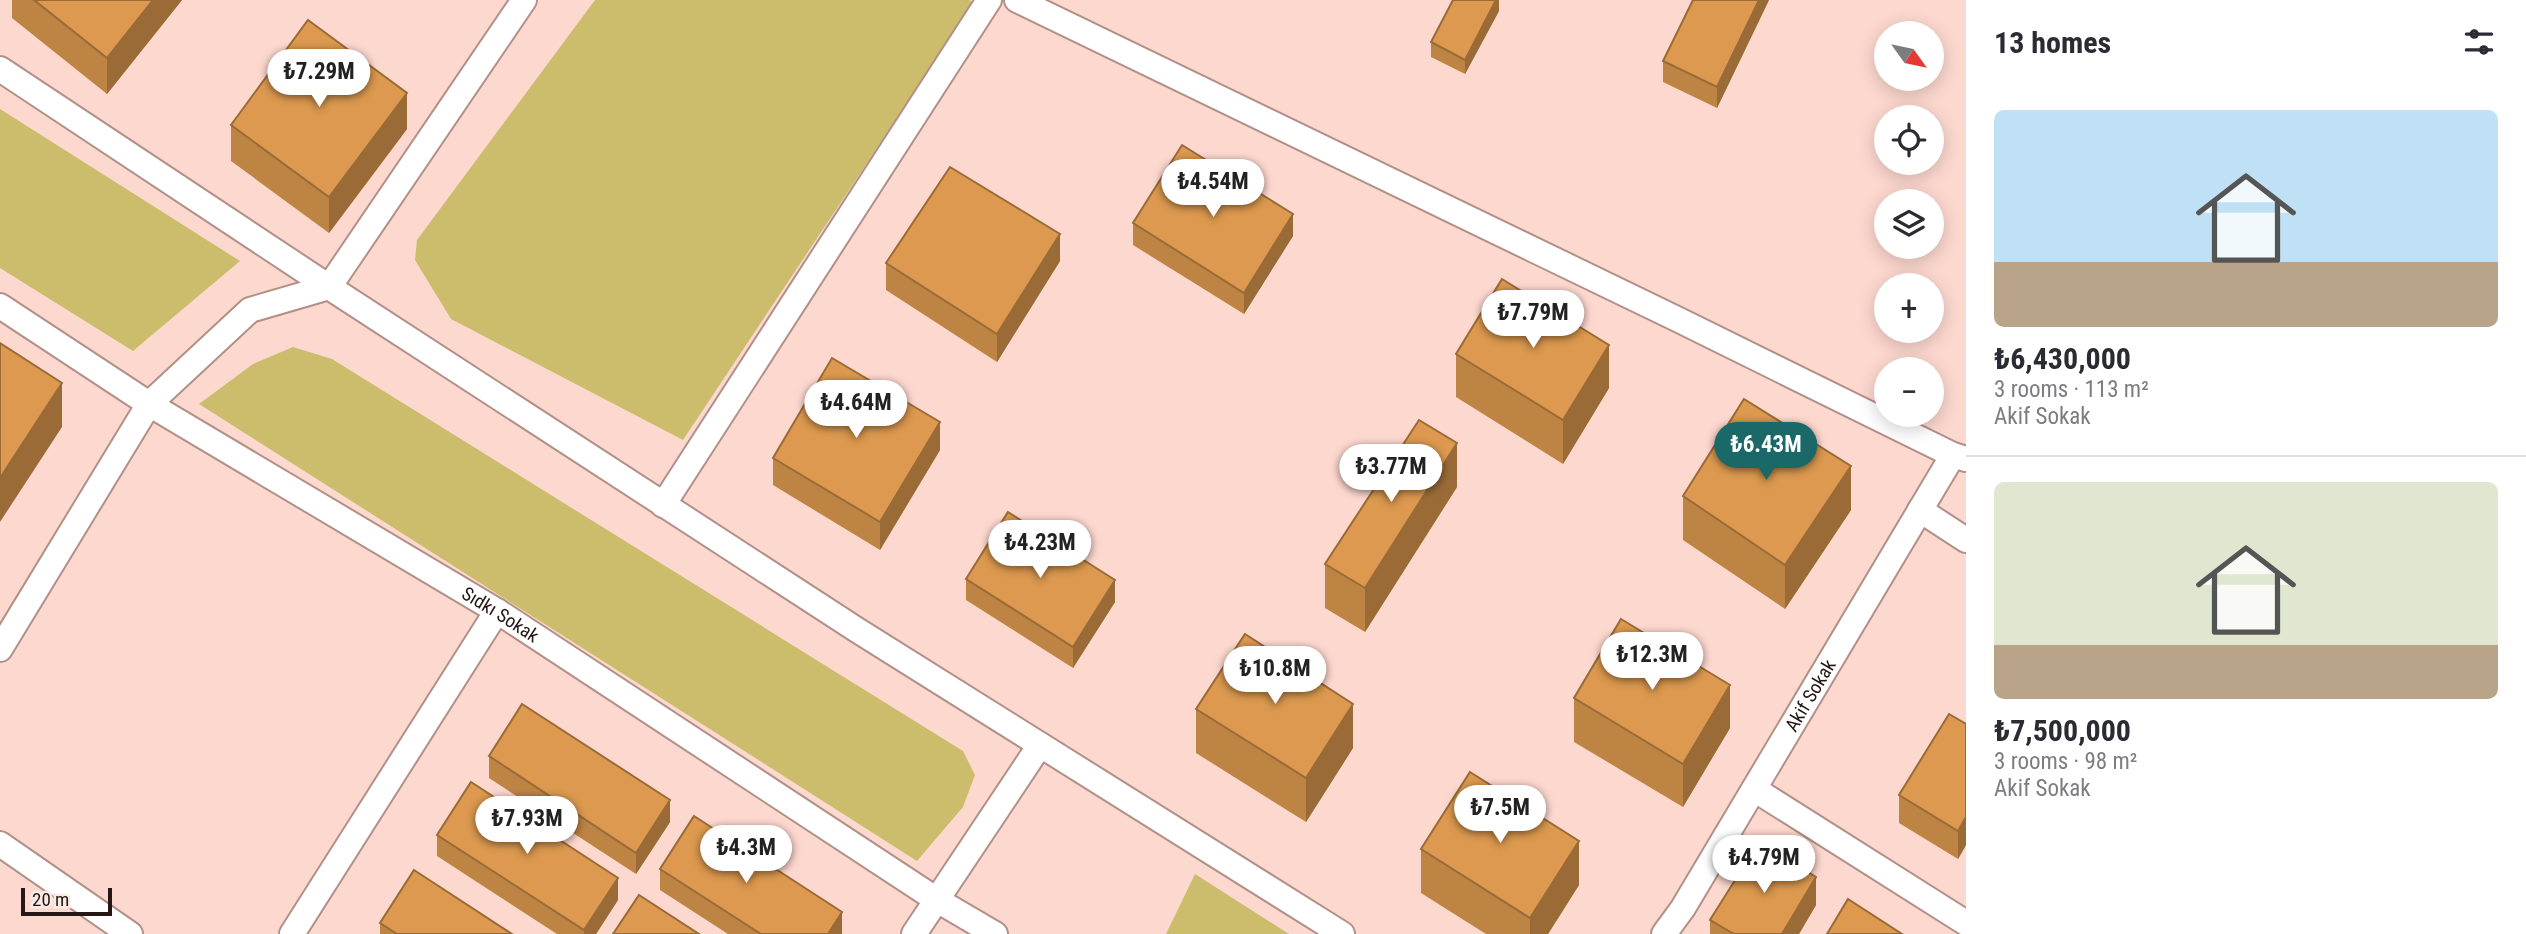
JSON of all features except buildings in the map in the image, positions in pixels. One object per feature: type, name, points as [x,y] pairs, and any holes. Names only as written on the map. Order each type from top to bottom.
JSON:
[{"type":"street","points":[[0,649],[149,404],[250,310],[329,287],[524,0]]},
{"type":"street","points":[[663,505],[989,0]]},
{"type":"street","points":[[1017,0],[1959,457]]},
{"type":"street","points":[[0,69],[856,630],[1342,934]]},
{"type":"street","name":"Sıdkı Sokak","points":[[0,306],[149,404],[497,611],[937,900],[995,934]]},
{"type":"street","name":"Akif Sokak","points":[[1664,934],[1683,908],[1920,510],[1959,457]]},
{"type":"street","points":[[1920,510],[1966,540]]},
{"type":"street","points":[[292,934],[497,611]]},
{"type":"street","points":[[914,934],[1040,745]]},
{"type":"street","points":[[1754,789],[1966,923]]},
{"type":"street","points":[[0,844],[130,934]]},
{"type":"shaded area","points":[[595,0],[974,2],[683,440],[451,319],[415,260],[417,240]]},
{"type":"shaded area","points":[[0,109],[240,261],[133,351],[0,268]]},
{"type":"shaded area","points":[[293,347],[332,359],[963,751],[975,775],[963,807],[917,861],[199,404],[253,364]]},
{"type":"shaded area","points":[[1195,874],[1289,934],[1166,934]]}]
